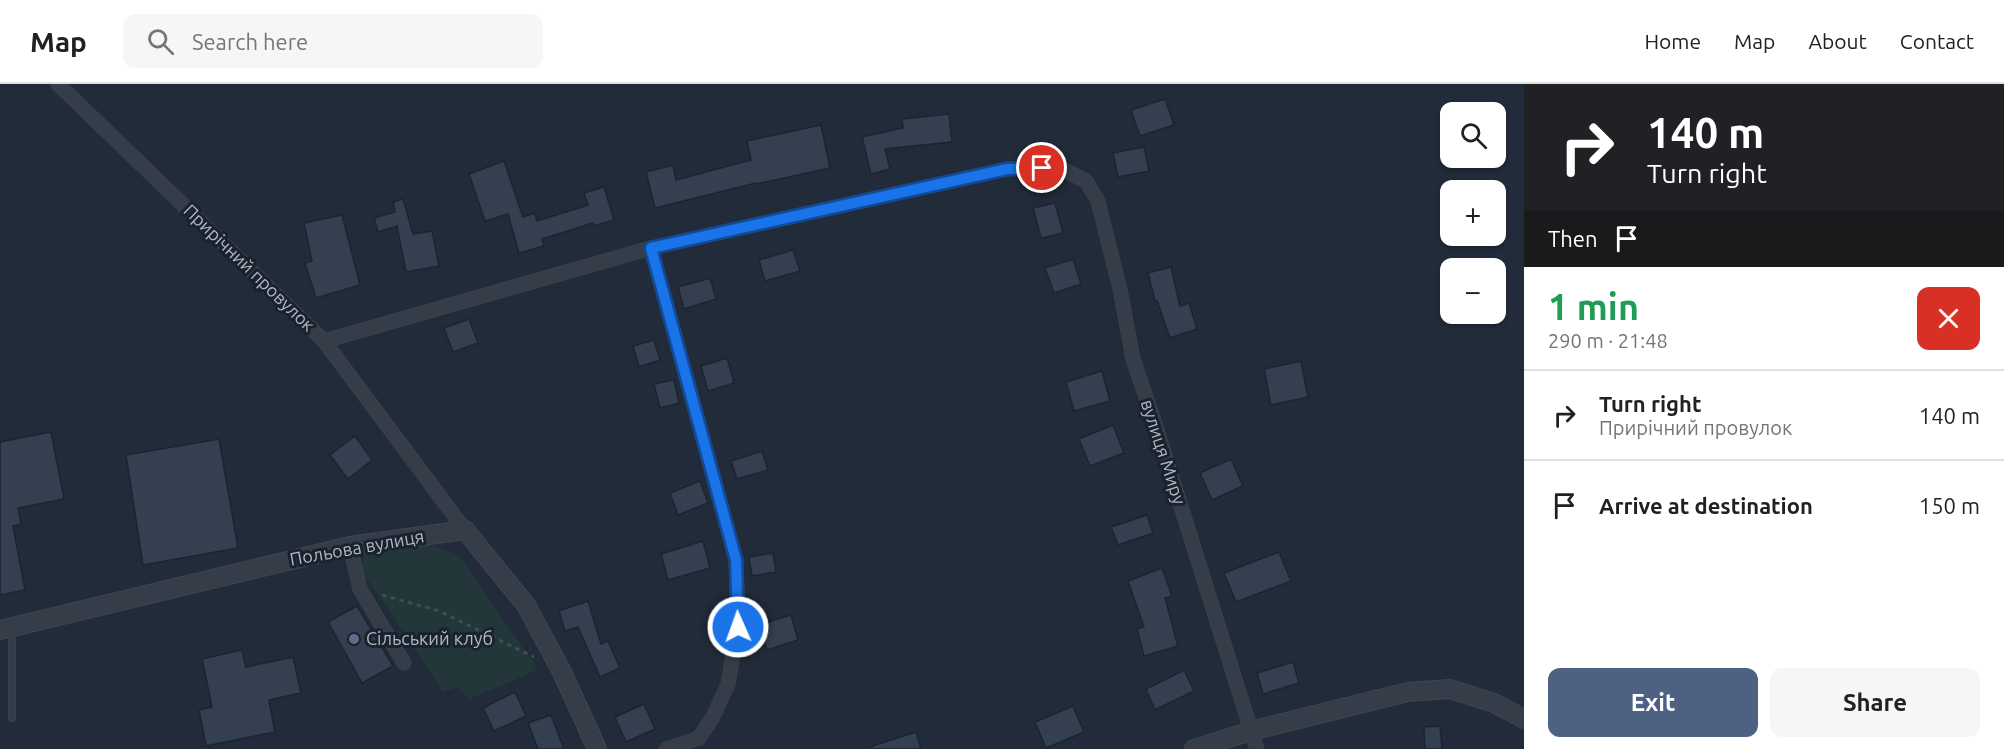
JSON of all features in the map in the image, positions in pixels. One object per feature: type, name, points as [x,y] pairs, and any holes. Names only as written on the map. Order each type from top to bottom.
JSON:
[{"type":"street","name":"Прирічний провулок","points":[[58,84],[324,341],[651,248],[1007,169],[1060,168]]},
{"type":"street","name":"вулиця Миру","points":[[1060,168],[1086,181],[1098,201],[1120,289],[1133,359],[1257,749]]},
{"type":"street","points":[[651,248],[736,560],[738,627],[728,684],[701,743],[666,749]]},
{"type":"street","points":[[324,341],[465,530],[526,605],[561,670],[597,749]]},
{"type":"street","name":"Польова вулиця","points":[[6,629],[350,546],[465,530]]},
{"type":"street","points":[[350,546],[360,589],[404,663]]},
{"type":"street","points":[[1194,749],[1251,731],[1408,692],[1450,689],[1494,703],[1524,719]]},
{"type":"lane","points":[[6,629],[12,718]]},
{"type":"path","points":[[360,589],[438,611],[561,670]]},
{"type":"green space","points":[[430,545],[459,555],[538,670],[469,699],[459,687],[443,692],[362,571],[364,554],[384,546]]},
{"type":"building","points":[[1165,99],[1174,125],[1140,136],[1131,110]]},
{"type":"building","points":[[949,114],[952,142],[885,149],[890,169],[871,174],[862,137],[903,128],[902,119]]},
{"type":"building","points":[[821,125],[830,168],[756,183],[655,208],[646,172],[673,165],[676,180],[751,160],[747,141]]},
{"type":"building","points":[[1144,147],[1149,171],[1118,177],[1113,153]]},
{"type":"building","points":[[504,161],[523,217],[535,213],[537,221],[588,205],[584,193],[604,187],[614,220],[594,226],[593,223],[542,239],[544,246],[519,253],[508,214],[485,221],[469,174]]},
{"type":"building","points":[[403,199],[413,234],[432,231],[439,266],[406,272],[397,226],[378,232],[374,218],[395,212],[393,202]]},
{"type":"building","points":[[1055,203],[1063,233],[1041,238],[1033,208]]},
{"type":"building","points":[[342,215],[360,285],[316,298],[305,263],[312,261],[304,223]]},
{"type":"building","points":[[793,250],[800,271],[765,281],[759,260]]},
{"type":"building","points":[[1073,259],[1081,284],[1054,293],[1045,268]]},
{"type":"building","points":[[1171,267],[1180,306],[1189,303],[1197,329],[1170,338],[1157,301],[1155,301],[1148,273]]},
{"type":"building","points":[[710,278],[716,299],[684,309],[678,287]]},
{"type":"building","points":[[469,319],[478,343],[453,352],[444,328]]},
{"type":"building","points":[[654,340],[660,360],[639,367],[633,346]]},
{"type":"building","points":[[727,358],[734,383],[708,391],[701,366]]},
{"type":"building","points":[[1301,361],[1308,397],[1271,405],[1264,369]]},
{"type":"building","points":[[1102,371],[1110,401],[1074,411],[1066,382]]},
{"type":"building","points":[[674,380],[679,403],[660,408],[654,384]]},
{"type":"building","points":[[1113,425],[1124,453],[1090,466],[1079,439]]},
{"type":"building","points":[[51,432],[64,499],[18,508],[21,524],[13,526],[25,590],[0,595],[0,442]]},
{"type":"building","points":[[355,436],[372,460],[348,479],[330,455]]},
{"type":"building","points":[[219,439],[238,548],[143,565],[126,455]]},
{"type":"building","points":[[762,451],[768,470],[737,479],[731,461]]},
{"type":"building","points":[[1231,459],[1243,486],[1212,500],[1200,473]]},
{"type":"building","points":[[700,481],[708,503],[678,515],[670,493]]},
{"type":"building","points":[[1147,515],[1153,533],[1118,545],[1111,527]]},
{"type":"building","points":[[703,541],[710,568],[668,580],[661,554]]},
{"type":"building","points":[[1279,552],[1291,581],[1236,602],[1224,573]]},
{"type":"building","points":[[773,553],[776,572],[752,576],[749,557]]},
{"type":"building","points":[[1162,568],[1172,596],[1165,598],[1178,646],[1144,656],[1137,629],[1144,627],[1128,581]]},
{"type":"building","points":[[588,601],[601,644],[608,641],[620,668],[600,677],[578,627],[565,631],[559,611]]},
{"type":"building","points":[[357,606],[393,666],[362,683],[328,622]]},
{"type":"building","points":[[791,615],[798,640],[767,650],[759,625]]},
{"type":"building","points":[[242,650],[246,667],[293,657],[301,693],[269,700],[275,732],[206,746],[199,710],[212,707],[202,659]]},
{"type":"building","points":[[1293,662],[1299,683],[1263,694],[1257,673]]},
{"type":"building","points":[[1184,670],[1194,691],[1155,710],[1146,689]]},
{"type":"building","points":[[515,692],[526,716],[494,731],[483,708]]},
{"type":"building","points":[[644,704],[655,729],[626,742],[615,717]]},
{"type":"building","points":[[1073,706],[1084,732],[1046,748],[1035,722]]},
{"type":"building","points":[[551,715],[564,749],[538,749],[528,723]]},
{"type":"building","points":[[1440,726],[1442,749],[1425,749],[1424,727]]},
{"type":"building","points":[[916,732],[921,749],[872,749],[872,746]]},
{"type":"place","name":"Сільський клуб","points":[[354,639]]},
{"type":"route","points":[[738,627],[736,560],[651,248],[1007,169],[1042,168]]}]
